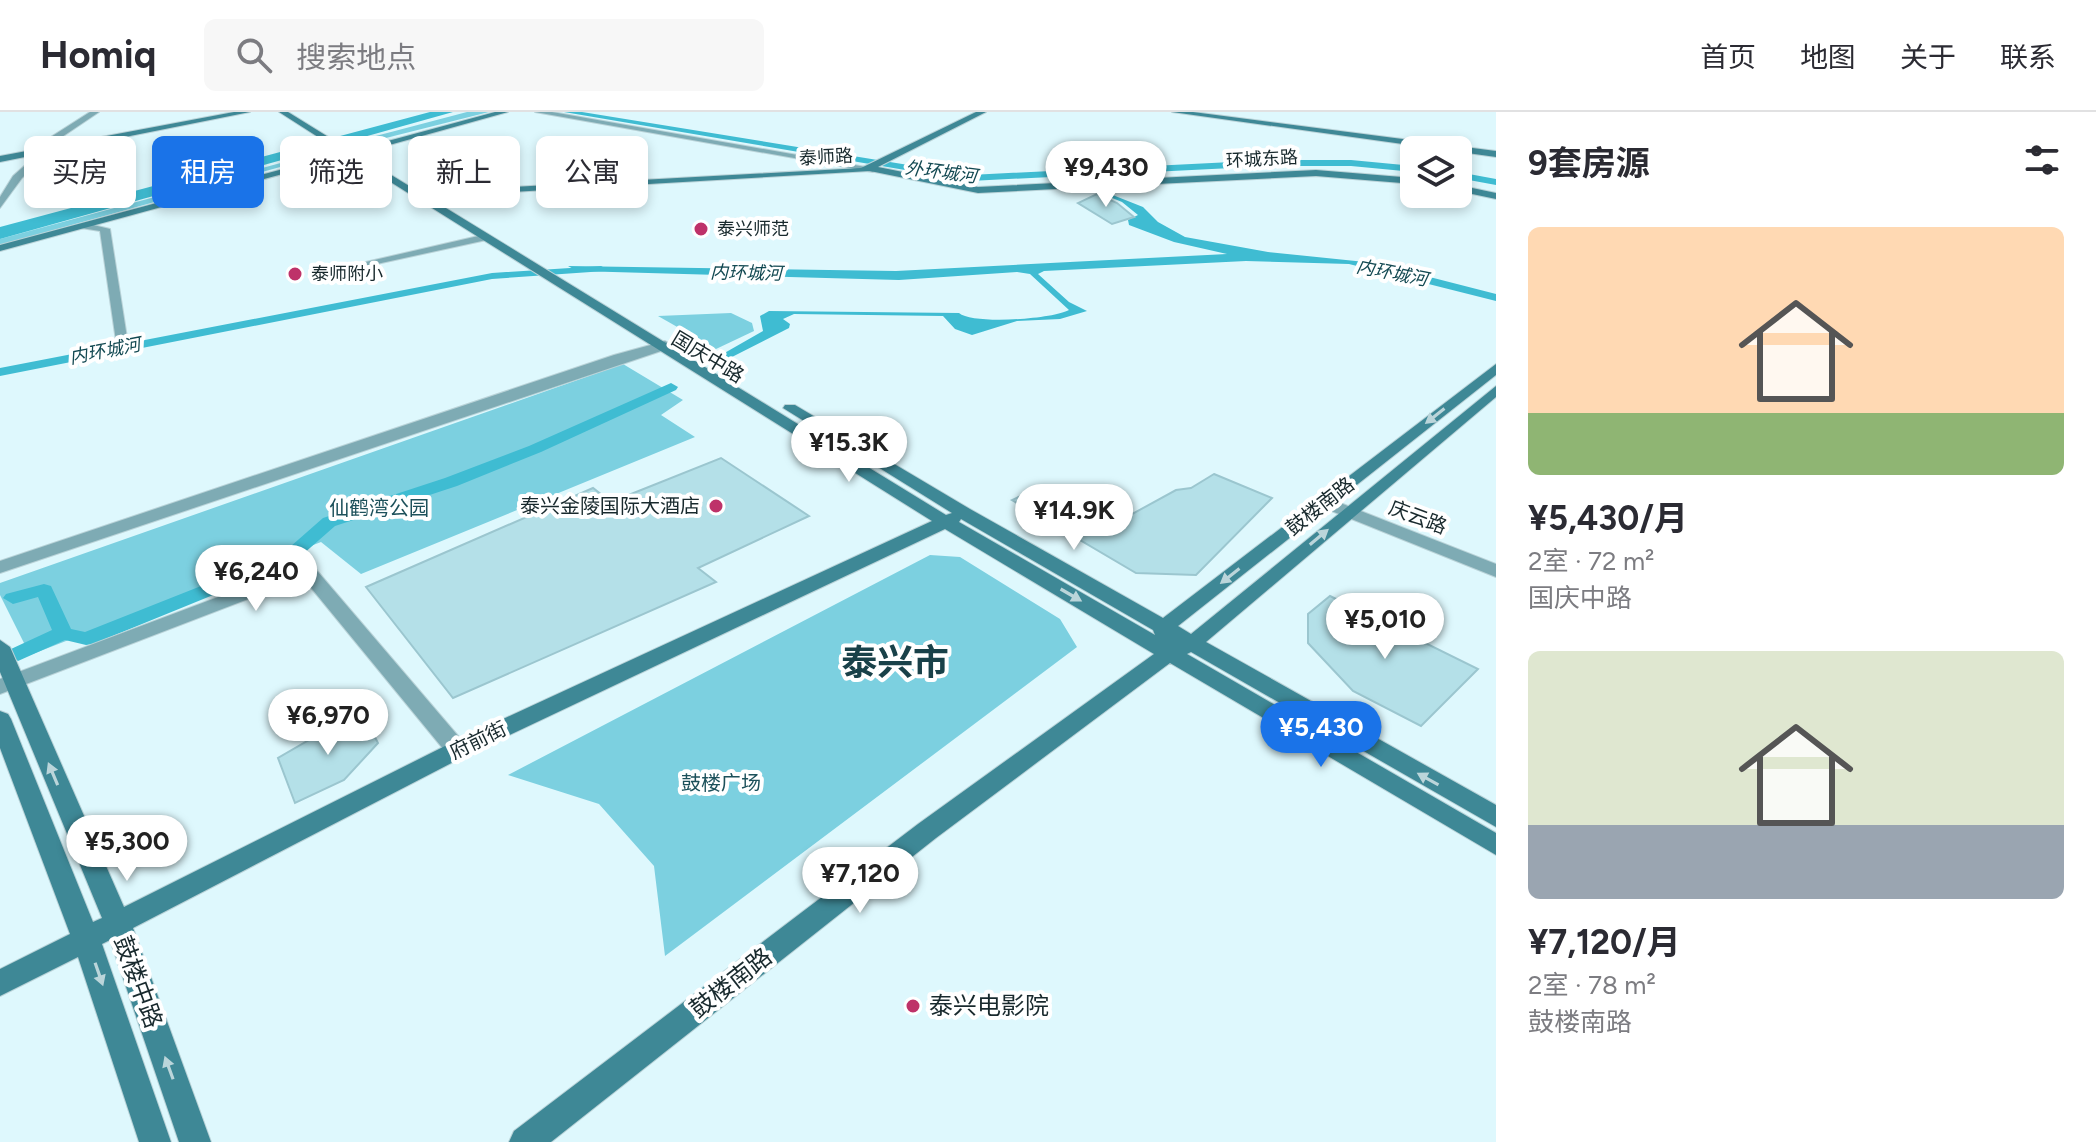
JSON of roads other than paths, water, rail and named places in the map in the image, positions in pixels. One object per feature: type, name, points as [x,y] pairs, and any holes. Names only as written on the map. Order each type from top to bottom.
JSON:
[{"type":"street","points":[[58,136],[95,112]]},
{"type":"street","points":[[128,136],[246,112]]},
{"type":"street","points":[[283,112],[325,136]]},
{"type":"street","points":[[294,112],[322,134]]},
{"type":"street","points":[[392,141],[504,112]]},
{"type":"street","points":[[539,112],[875,168]]},
{"type":"street","name":"泰师路","points":[[520,189],[875,168],[982,112]]},
{"type":"street","points":[[1176,112],[1496,154]]},
{"type":"street","points":[[0,159],[24,156]]},
{"type":"street","name":"环城东路","points":[[875,168],[978,190],[1316,173],[1400,180]]},
{"type":"street","points":[[0,205],[24,171]]},
{"type":"street","points":[[0,250],[280,173]]},
{"type":"street","points":[[1472,191],[1496,196]]},
{"type":"street","name":"国庆中路","points":[[439,208],[487,237],[559,271],[955,518]]},
{"type":"street","name":"国庆中路","points":[[456,208],[539,262]]},
{"type":"street","points":[[89,227],[105,229],[123,341]]},
{"type":"street","points":[[363,264],[487,237]]},
{"type":"street","name":"国庆中路","points":[[559,271],[665,345],[955,518],[1174,642],[1496,817]]},
{"type":"street","points":[[0,567],[665,345]]},
{"type":"street","name":"鼓楼南路","points":[[1174,642],[1325,502],[1496,368]]},
{"type":"street","name":"鼓楼南路","points":[[525,1142],[1174,642],[1348,513],[1496,390]]},
{"type":"street","name":"庆云路","points":[[1325,502],[1496,571]]},
{"type":"street","name":"府前街","points":[[0,983],[457,750],[955,518]]},
{"type":"street","points":[[7,684],[306,570],[457,750]]},
{"type":"street","name":"国庆中路","points":[[1174,642],[1496,845]]},
{"type":"street","name":"鼓楼中路","points":[[0,647],[7,684],[118,925],[195,1142]]},
{"type":"street","points":[[0,719],[87,941],[155,1142]]},
{"type":"water","points":[[1100,190],[1143,207],[1158,222],[1185,237],[1268,252],[1375,263],[1496,294],[1496,301],[1349,264],[1246,261],[1044,271],[1038,274],[1069,302],[1087,311],[1060,319],[1017,321],[972,335],[955,329],[943,316],[794,314],[783,319],[790,324],[789,328],[728,359],[721,355],[763,331],[760,316],[769,311],[959,313],[967,317],[996,320],[1047,316],[1069,310],[1030,274],[1017,272],[899,280],[577,271],[568,266],[896,271],[1227,254],[1174,242],[1129,225],[1128,220],[1138,215],[1122,202],[1095,191]]},
{"type":"waterway","points":[[0,233],[446,112]]},
{"type":"waterway","name":"外环城河","points":[[568,112],[970,178],[1273,163],[1351,163],[1400,168]]},
{"type":"waterway","name":"外环城河","points":[[1472,178],[1496,182]]},
{"type":"waterway","name":"内环城河","points":[[0,372],[492,276],[601,269]]},
{"type":"waterway","points":[[63,633],[86,639],[288,558],[329,522],[451,482],[535,449],[671,387]]},
{"type":"waterway","points":[[13,598],[44,590],[63,633]]},
{"type":"waterway","points":[[18,654],[63,633]]},
{"type":"place","name":"泰兴师范","points":[[701,229]]},
{"type":"place","name":"泰师附小","points":[[295,274]]},
{"type":"place","name":"泰兴金陵国际大酒店","points":[[716,506]]},
{"type":"place","name":"泰兴电影院","points":[[913,1006]]},
{"type":"district","name":"泰兴市","points":[[895,662]]},
{"type":"park label","name":"仙鹤湾公园","points":[[379,508]]},
{"type":"park label","name":"鼓楼广场","points":[[721,783]]}]
